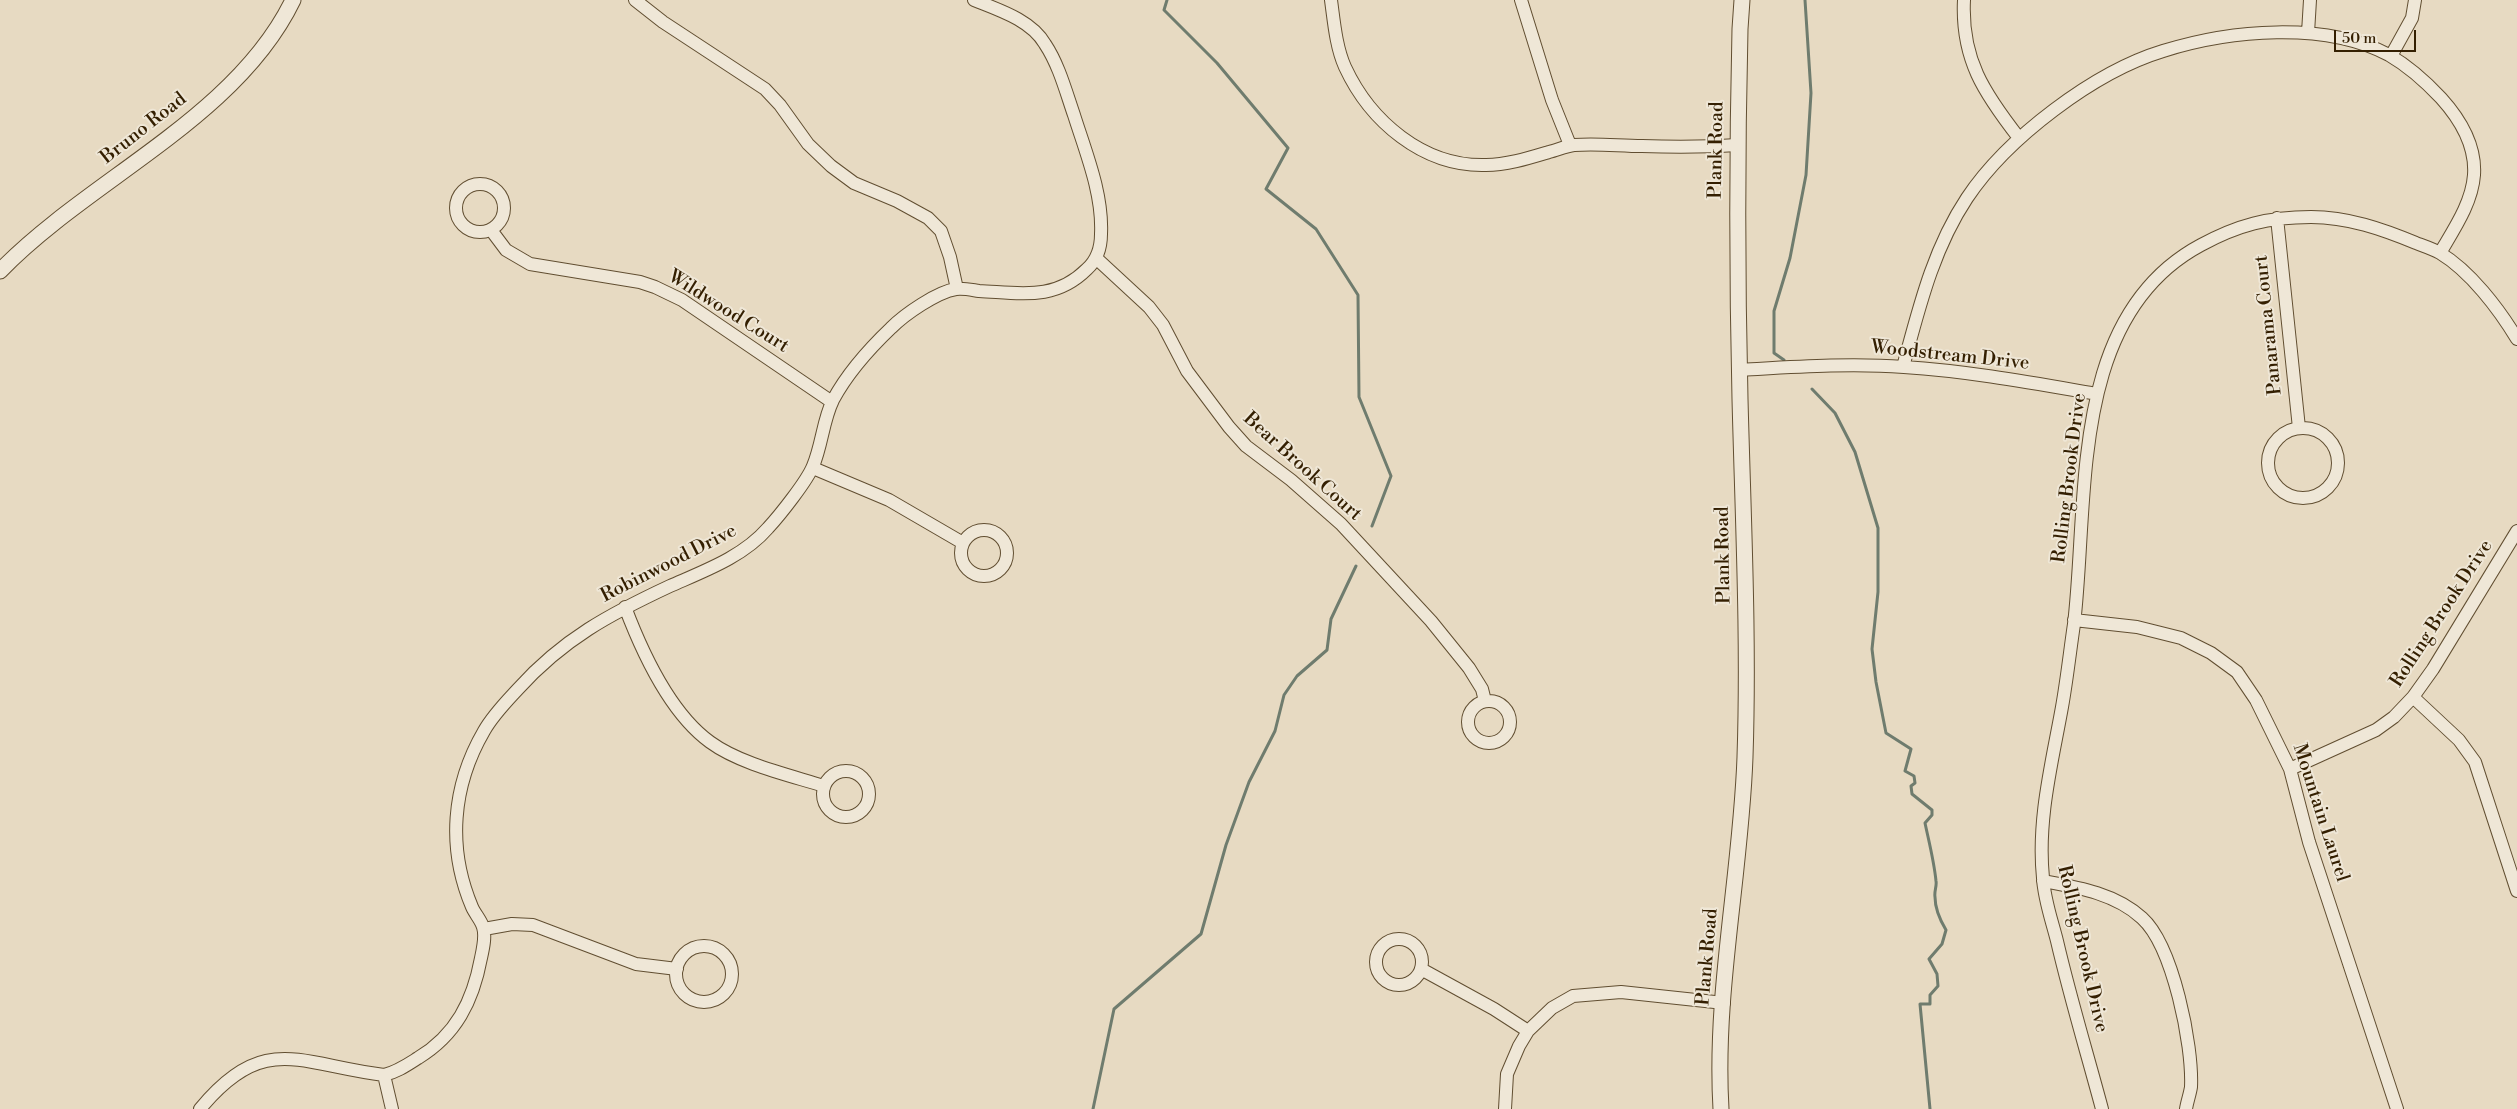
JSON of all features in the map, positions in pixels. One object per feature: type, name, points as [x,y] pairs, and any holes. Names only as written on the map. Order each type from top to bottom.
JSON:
[{"type":"street","name":"Bruno Road","points":[[0,271],[43,231],[217,98],[266,45],[285,17],[293,0]]},
{"type":"street","points":[[635,0],[663,22],[765,89],[780,105],[808,144],[839,172],[854,183],[897,201],[928,218],[941,232],[950,257],[957,289]]},
{"type":"street","points":[[974,0],[1027,25],[1045,42],[1064,86],[1093,174],[1101,220],[1102,239],[1096,258]]},
{"type":"street","points":[[1331,0],[1339,48],[1345,67],[1363,98],[1387,126],[1403,139],[1448,160],[1486,166],[1534,157],[1570,146],[1590,144],[1688,148],[1737,145]]},
{"type":"street","points":[[1521,0],[1552,100],[1570,146]]},
{"type":"street","name":"Plank Road","points":[[1721,1109],[1719,1080],[1724,1003],[1745,758],[1746,550],[1736,243],[1742,0]]},
{"type":"street","points":[[1964,0],[1965,40],[1975,72],[1992,103],[2019,138]]},
{"type":"street","points":[[2308,33],[2310,0]]},
{"type":"street","points":[[2391,56],[2412,18],[2415,0]]},
{"type":"street","points":[[1904,367],[1924,290],[1952,221],[1968,196],[2019,138],[2042,117],[2106,77],[2162,51],[2230,36],[2308,33],[2362,44],[2391,56],[2431,88],[2456,114],[2470,144],[2474,175],[2466,207],[2440,253]]},
{"type":"street","name":"Rolling Brook Drive","points":[[2102,1109],[2043,881],[2041,837],[2051,759],[2062,706],[2074,620],[2079,542],[2097,394],[2116,336],[2132,307],[2156,279],[2184,254],[2248,223],[2277,218],[2322,217],[2358,222],[2387,231],[2440,253],[2488,298],[2517,339]]},
{"type":"street","name":"Panarama Court","points":[[2277,218],[2298,428]]},
{"type":"street","name":"Wildwood Court","points":[[491,230],[506,250],[520,260],[530,264],[640,282],[682,300],[832,402]]},
{"type":"street","name":"Robinwood Drive","points":[[484,929],[472,908],[459,866],[454,837],[457,802],[466,769],[484,730],[499,710],[542,662],[591,626],[625,607],[738,553],[767,530],[813,468],[832,402],[854,368],[892,326],[924,303],[957,289],[1014,293],[1052,292],[1077,278],[1096,258]]},
{"type":"street","name":"Bear Brook Court","points":[[1096,258],[1149,307],[1163,325],[1187,371],[1246,446],[1291,480],[1341,524],[1431,621],[1469,668],[1482,689],[1485,701]]},
{"type":"street","name":"Woodstream Drive","points":[[1739,370],[1820,365],[1904,367],[1989,376],[2097,394]]},
{"type":"street","points":[[2298,428],[2312,429],[2324,435],[2333,446],[2337,458],[2336,472],[2331,484],[2320,493],[2308,497],[2294,496],[2282,490],[2273,480],[2268,467],[2269,454],[2275,442],[2286,433],[2298,428]]},
{"type":"street","points":[[813,468],[889,500],[963,543]]},
{"type":"street","name":"Rolling Brook Drive","points":[[2290,769],[2376,730],[2394,717],[2413,697],[2483,589],[2517,531]]},
{"type":"street","points":[[625,607],[634,631],[665,689],[681,714],[704,738],[730,753],[764,767],[824,786]]},
{"type":"street","name":"Mountain Laurel","points":[[2074,620],[2137,627],[2181,638],[2211,653],[2238,672],[2256,700],[2290,769],[2310,842],[2397,1109]]},
{"type":"street","points":[[2413,697],[2459,740],[2475,762],[2517,891]]},
{"type":"street","points":[[2043,881],[2075,887],[2111,898],[2141,917],[2155,935],[2178,990],[2190,1063],[2191,1088],[2186,1109]]},
{"type":"street","points":[[200,1109],[223,1082],[245,1067],[265,1060],[285,1058],[384,1075],[394,1073],[429,1052],[462,1016],[476,982],[484,929],[512,924],[534,925],[628,962],[676,970]]},
{"type":"street","points":[[700,946],[713,948],[729,961],[731,982],[725,993],[714,1000],[695,1000],[680,988],[676,970],[687,952],[700,946]]},
{"type":"street","points":[[1422,969],[1494,1009],[1528,1031]]},
{"type":"street","points":[[1505,1109],[1507,1074],[1528,1031],[1563,1001],[1585,993],[1621,992],[1724,1003]]},
{"type":"street","points":[[384,1075],[392,1109]]},
{"type":"waterway","points":[[1167,0],[1164,10],[1217,63],[1288,148],[1266,189],[1316,229],[1358,295],[1359,397],[1391,476],[1372,526]]},
{"type":"waterway","points":[[1784,360],[1774,353],[1774,311],[1790,258],[1806,175],[1811,93],[1805,0]]},
{"type":"waterway","points":[[1812,389],[1835,413],[1855,452],[1878,528],[1878,592],[1872,649],[1876,682],[1886,733],[1911,749],[1905,771],[1914,776],[1915,783],[1911,786],[1912,794],[1932,810],[1932,815],[1925,823],[1935,874],[1936,905],[1946,930],[1942,944],[1929,959],[1937,974],[1938,986],[1930,995],[1930,1004],[1920,1004],[1930,1109]]},
{"type":"waterway","points":[[1093,1109],[1114,1009],[1201,934],[1226,845],[1249,782],[1275,731],[1284,695],[1297,676],[1327,650],[1331,619],[1356,566]]}]
